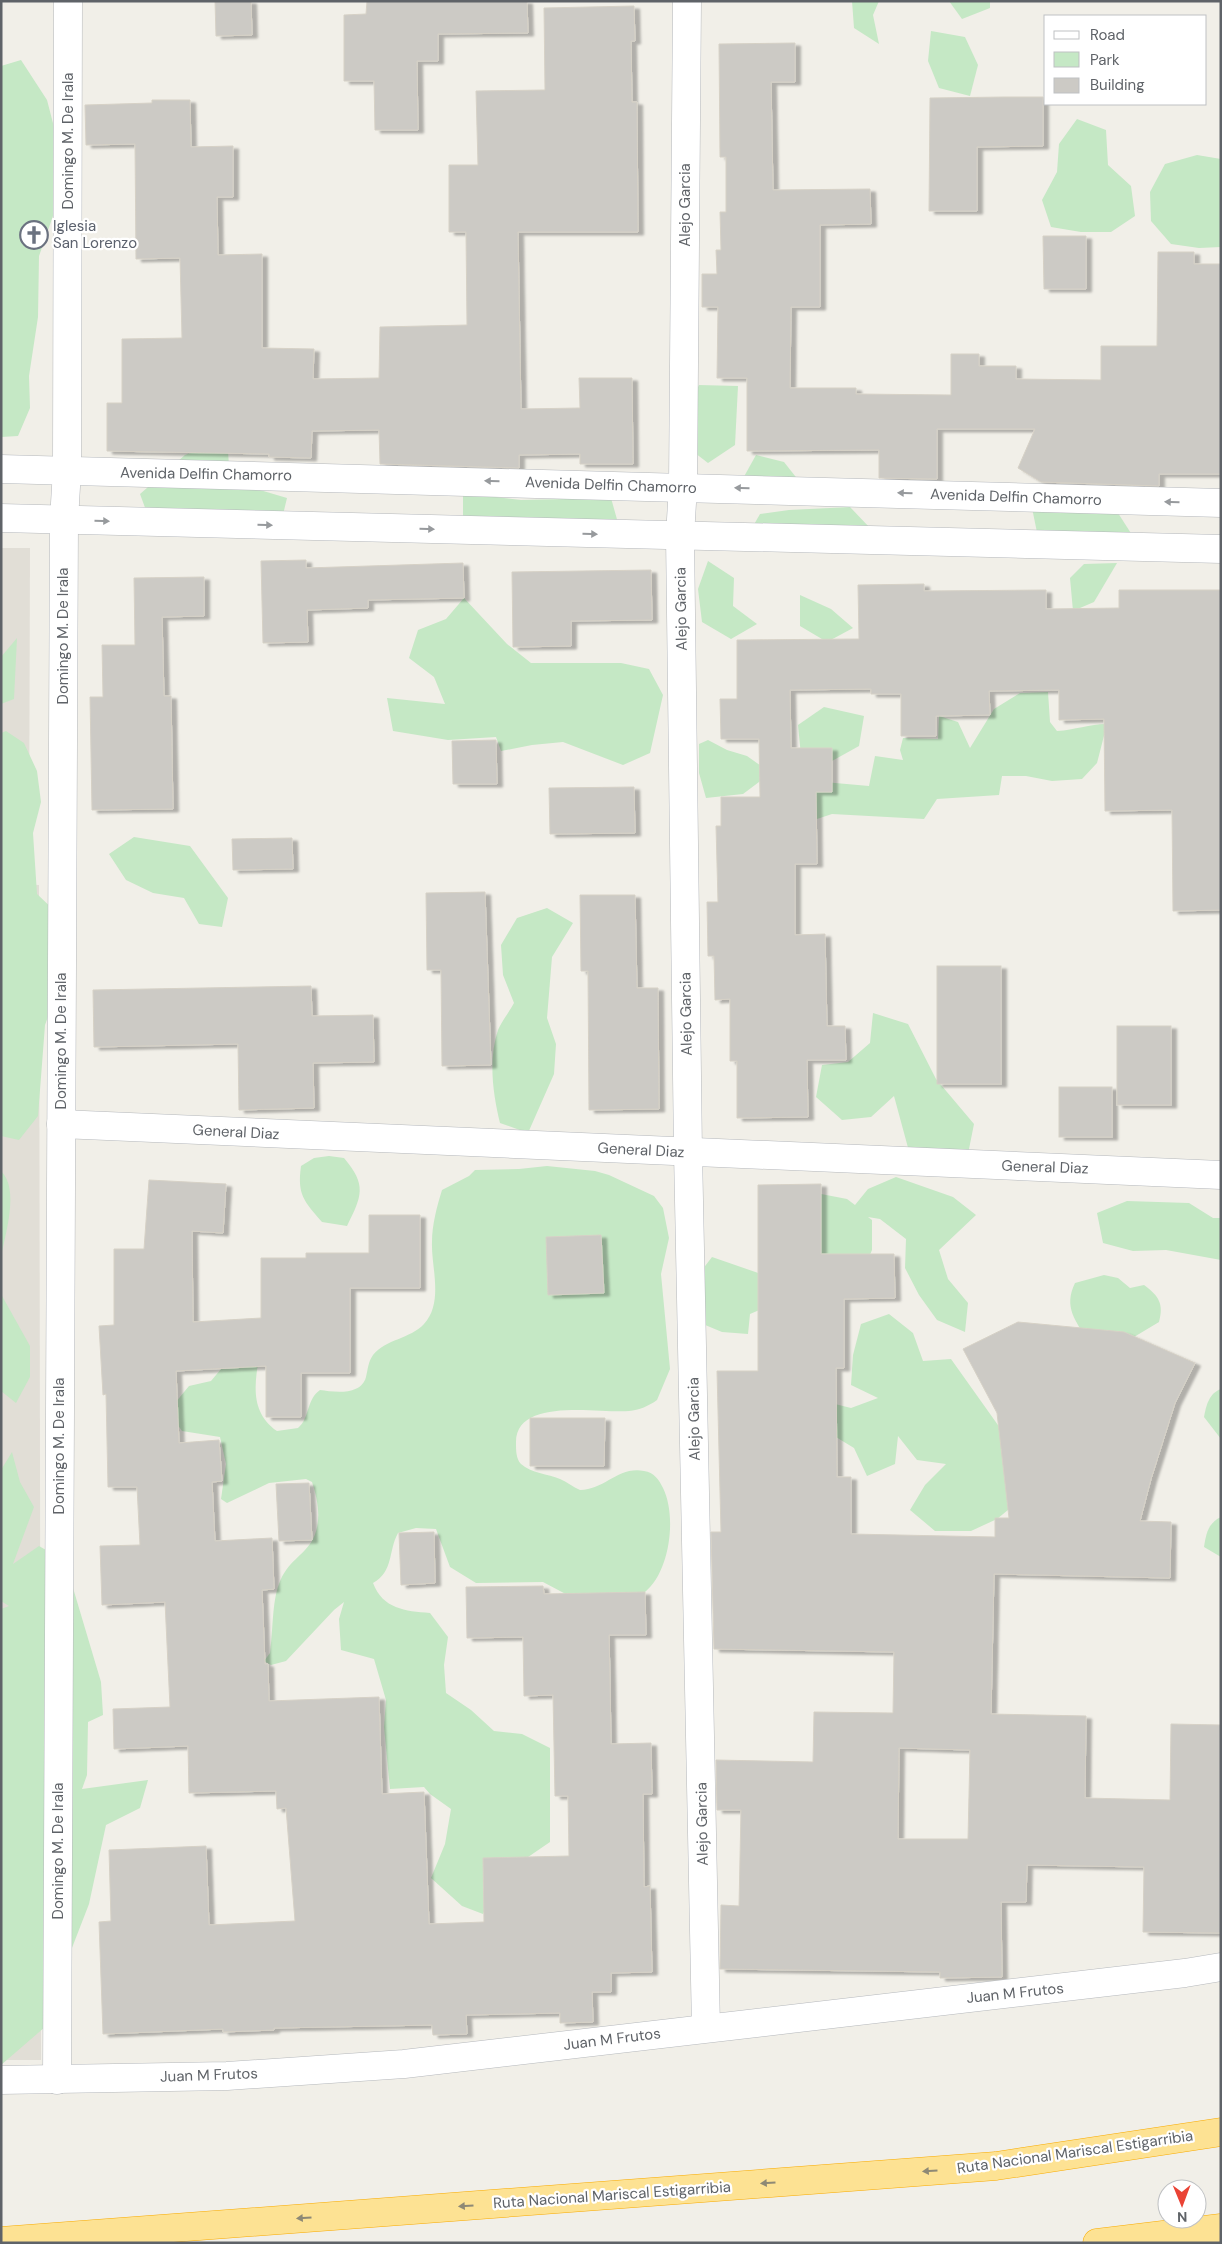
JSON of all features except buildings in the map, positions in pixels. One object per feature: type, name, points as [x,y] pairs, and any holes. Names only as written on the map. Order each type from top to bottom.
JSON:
[{"type":"highway","name":"Ruta Nacional Mariscal Estigarribia","points":[[1,2241],[996,2166],[1221,2132]]},
{"type":"highway","points":[[1097,2243],[1221,2228]]},
{"type":"street","name":"Domingo M. De Irala","points":[[57,2080],[68,1]]},
{"type":"street","name":"Alejo Garcia","points":[[687,1],[683,486],[680,536],[688,1152],[706,2028]]},
{"type":"street","name":"Avenida Delfin Chamorro","points":[[1,468],[683,486],[1221,503]]},
{"type":"street","points":[[1,518],[1221,550]]},
{"type":"street","name":"General Diaz","points":[[61,1124],[1221,1175]]},
{"type":"street","name":"Juan M Frutos","points":[[1,2080],[228,2076],[404,2064],[1185,1974],[1221,1967]]},
{"type":"shaded area","points":[[1,548],[30,548],[29,868],[1,868]]},
{"type":"shaded area","points":[[1,884],[39,885],[41,2060],[1,2060]]},
{"type":"green space","points":[[852,1],[879,1],[873,15],[879,44],[854,28]]},
{"type":"green space","points":[[949,1],[990,1],[990,8],[962,19]]},
{"type":"green space","points":[[931,31],[965,37],[978,65],[970,96],[939,88],[928,61]]},
{"type":"green space","points":[[21,60],[47,100],[54,127],[60,196],[39,256],[38,317],[29,376],[30,408],[18,436],[1,437],[1,66]]},
{"type":"green space","points":[[1077,119],[1106,130],[1108,165],[1131,186],[1135,216],[1111,232],[1081,232],[1051,227],[1042,200],[1057,172],[1059,144]]},
{"type":"green space","points":[[1197,155],[1221,159],[1221,247],[1199,248],[1171,244],[1151,221],[1150,192],[1165,164]]},
{"type":"green space","points":[[699,385],[738,386],[735,445],[708,463],[682,443],[685,413]]},
{"type":"green space","points":[[213,444],[228,451],[230,481],[287,498],[280,527],[151,524],[140,494],[185,455]]},
{"type":"green space","points":[[756,455],[784,462],[799,481],[741,482]]},
{"type":"green space","points":[[463,493],[521,500],[611,498],[618,523],[463,523]]},
{"type":"green space","points":[[850,507],[871,529],[748,535],[760,514],[789,510]]},
{"type":"green space","points":[[1032,508],[1118,513],[1134,538],[1039,542]]},
{"type":"green space","points":[[708,561],[734,578],[733,606],[757,624],[731,639],[702,622],[698,589]]},
{"type":"green space","points":[[1117,563],[1094,602],[1073,611],[1070,578],[1084,564]]},
{"type":"green space","points":[[800,595],[831,609],[853,628],[827,642],[800,626]]},
{"type":"green space","points":[[464,598],[507,644],[531,663],[621,663],[649,669],[663,695],[650,753],[623,765],[563,742],[501,751],[496,737],[448,740],[393,731],[387,698],[445,704],[434,677],[409,658],[418,630],[446,619]]},
{"type":"green space","points":[[17,638],[14,699],[1,704],[1,657]]},
{"type":"green space","points":[[1048,692],[1050,722],[1057,731],[1107,724],[1097,763],[1082,779],[1052,781],[1026,776],[1002,776],[999,795],[937,799],[924,819],[832,814],[802,824],[813,781],[869,786],[875,756],[903,760],[900,750],[903,738],[938,739],[939,716],[958,722],[970,748],[994,709],[1020,693]]},
{"type":"green space","points":[[824,707],[864,716],[859,746],[832,761],[801,756],[798,725]]},
{"type":"green space","points":[[6,731],[24,743],[37,771],[41,802],[33,833],[37,894],[58,914],[56,995],[45,1025],[38,1116],[19,1140],[1,1136],[1,733]]},
{"type":"green space","points":[[708,740],[727,750],[747,756],[771,773],[743,794],[706,798],[699,773],[699,744]]},
{"type":"green space","points":[[134,837],[190,846],[228,898],[222,927],[199,924],[184,898],[153,893],[126,880],[109,854]]},
{"type":"green space","points":[[547,908],[573,923],[552,957],[547,1018],[556,1044],[554,1074],[528,1133],[500,1123],[495,1100],[492,1065],[495,1041],[498,1030],[514,1003],[503,975],[501,945],[517,918]]},
{"type":"green space","points":[[873,1013],[908,1024],[936,1079],[974,1124],[968,1154],[910,1155],[894,1096],[871,1117],[842,1120],[816,1097],[822,1065],[848,1062],[870,1043]]},
{"type":"green space","points":[[329,1156],[344,1158],[359,1183],[359,1198],[347,1226],[322,1222],[306,1203],[301,1191],[301,1166],[314,1158]]},
{"type":"green space","points":[[547,1166],[595,1171],[609,1175],[654,1196],[663,1208],[669,1238],[661,1274],[670,1369],[657,1400],[640,1409],[629,1411],[562,1410],[544,1413],[529,1419],[519,1428],[516,1443],[517,1457],[519,1462],[525,1467],[560,1479],[580,1490],[589,1489],[635,1470],[651,1473],[660,1482],[667,1500],[670,1513],[669,1543],[660,1571],[654,1583],[645,1592],[577,1600],[543,1582],[476,1583],[450,1567],[436,1529],[416,1528],[398,1533],[388,1567],[380,1578],[373,1583],[377,1592],[396,1607],[430,1613],[448,1637],[444,1665],[446,1693],[471,1710],[494,1731],[522,1734],[550,1748],[550,1842],[499,1877],[483,1914],[462,1906],[431,1878],[445,1844],[451,1809],[430,1794],[424,1787],[390,1789],[384,1727],[386,1700],[374,1659],[341,1650],[339,1619],[344,1602],[334,1610],[286,1661],[271,1665],[264,1661],[270,1653],[274,1608],[282,1576],[310,1545],[316,1532],[318,1510],[312,1482],[306,1479],[269,1483],[227,1503],[221,1499],[226,1464],[220,1437],[182,1431],[177,1424],[175,1403],[189,1386],[211,1381],[221,1369],[240,1368],[236,1349],[259,1358],[256,1398],[263,1416],[269,1424],[277,1431],[298,1428],[305,1419],[312,1399],[320,1390],[346,1391],[359,1387],[366,1377],[373,1355],[384,1346],[418,1329],[430,1315],[435,1295],[432,1236],[442,1190],[469,1176],[475,1170]]},
{"type":"green space","points":[[1,1171],[7,1179],[10,1189],[10,1213],[1,1257]]},
{"type":"green space","points":[[896,1177],[953,1197],[976,1215],[939,1250],[948,1279],[968,1303],[965,1332],[937,1320],[919,1295],[905,1268],[906,1239],[880,1219],[868,1217],[872,1220],[872,1250],[860,1278],[808,1272],[816,1193],[847,1199],[855,1205],[868,1189]]},
{"type":"green space","points":[[1127,1201],[1189,1203],[1213,1218],[1221,1218],[1221,1260],[1166,1250],[1133,1251],[1103,1243],[1097,1213]]},
{"type":"green space","points":[[712,1257],[764,1275],[776,1303],[750,1314],[748,1334],[722,1332],[698,1322],[699,1274]]},
{"type":"green space","points":[[1104,1275],[1118,1278],[1130,1288],[1144,1285],[1157,1297],[1160,1305],[1159,1322],[1119,1346],[1088,1342],[1072,1314],[1070,1300],[1075,1283]]},
{"type":"green space","points":[[1,1294],[30,1346],[30,1377],[16,1403],[1,1391]]},
{"type":"green space","points":[[889,1314],[913,1333],[923,1361],[951,1359],[1030,1470],[1020,1500],[997,1519],[971,1531],[935,1531],[910,1510],[925,1485],[946,1464],[917,1460],[898,1436],[895,1464],[867,1476],[854,1448],[826,1431],[823,1401],[851,1408],[878,1398],[851,1385],[853,1355],[861,1324]]},
{"type":"green space","points":[[1221,1389],[1221,1439],[1204,1417],[1211,1397]]},
{"type":"green space","points":[[12,1452],[20,1482],[34,1507],[13,1564],[39,1546],[65,1561],[101,1682],[103,1715],[88,1722],[87,1775],[82,1789],[148,1780],[140,1808],[106,1825],[89,1904],[70,1953],[60,2014],[1,2065],[1,1609],[9,1606],[1,1601],[1,1470]]},
{"type":"green space","points":[[1221,1517],[1221,1557],[1204,1547],[1210,1526]]},
{"type":"place","name":"Iglesia San Lorenzo","points":[[34,235]]}]
